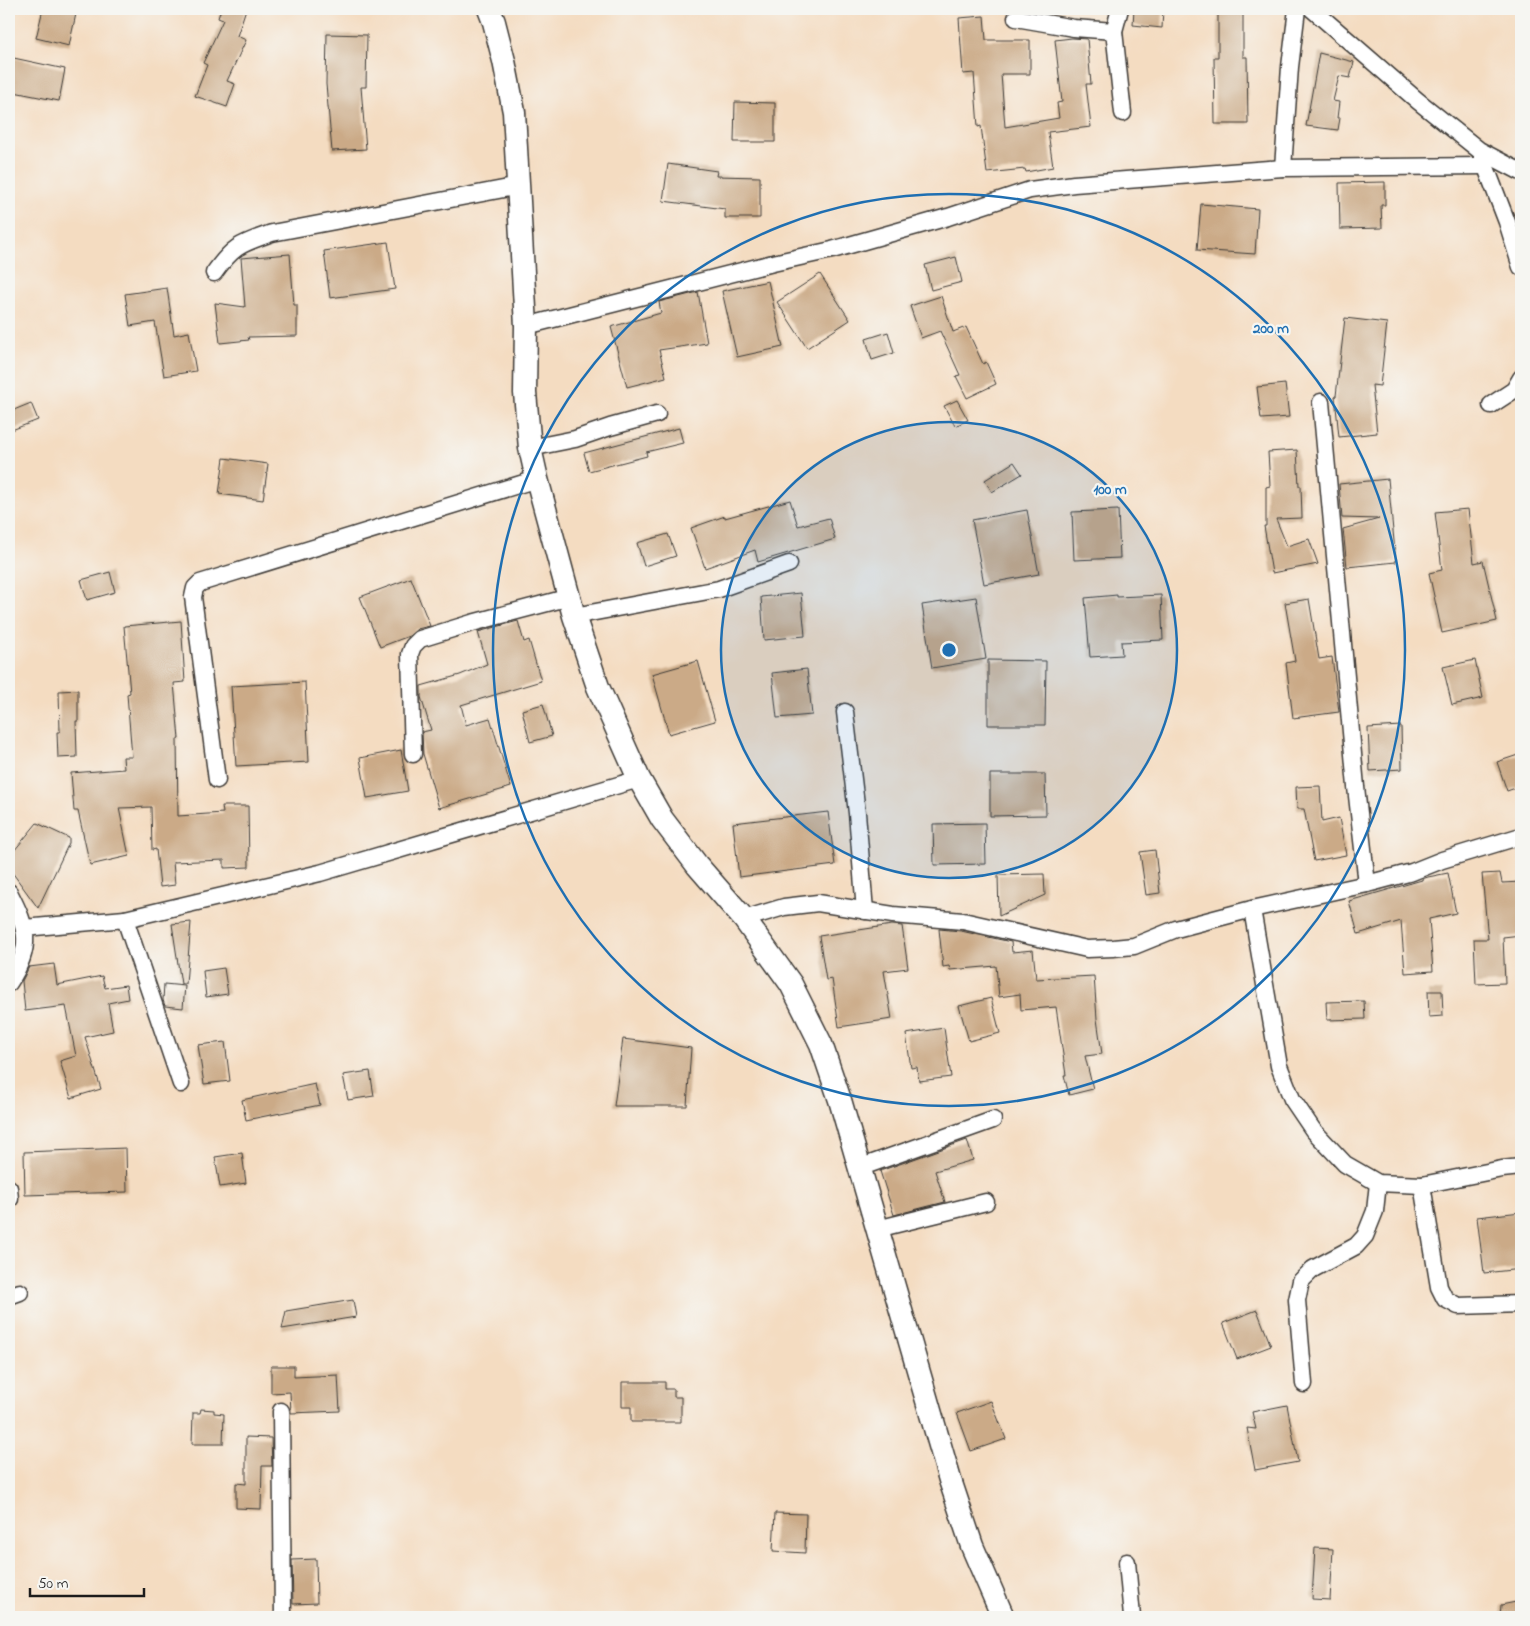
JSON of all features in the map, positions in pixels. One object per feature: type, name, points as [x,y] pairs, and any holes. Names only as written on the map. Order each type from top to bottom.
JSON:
[{"type":"street","points":[[489,9],[504,61],[514,112],[526,326],[525,393],[530,448],[572,607],[598,687],[639,778],[662,819],[697,865],[744,919],[791,984],[820,1044],[840,1100],[950,1480],[972,1546],[1003,1617]]},
{"type":"street","points":[[1120,9],[1114,31],[1123,113]]},
{"type":"street","points":[[1283,168],[1290,67],[1297,9]]},
{"type":"street","points":[[1312,9],[1418,101],[1479,150],[1521,172]]},
{"type":"street","points":[[1016,18],[1074,28],[1114,31]]},
{"type":"street","points":[[1479,150],[1507,222],[1521,267]]},
{"type":"street","points":[[526,326],[773,263],[832,250],[965,212],[1030,190],[1074,184],[1283,168],[1485,166]]},
{"type":"street","points":[[214,273],[226,257],[240,244],[272,233],[519,186]]},
{"type":"street","points":[[1491,405],[1514,390],[1521,378]]},
{"type":"street","points":[[1321,402],[1356,787],[1367,884]]},
{"type":"street","points":[[530,448],[575,439],[657,414]]},
{"type":"street","points":[[217,780],[193,597],[195,588],[200,583],[537,479]]},
{"type":"street","points":[[413,754],[410,654],[413,646],[420,639],[472,623],[572,607],[719,589],[789,564]]},
{"type":"street","points":[[845,712],[865,911]]},
{"type":"street","points":[[24,928],[125,919],[320,872],[639,778]]},
{"type":"street","points":[[744,919],[784,907],[818,903],[893,915],[963,921],[1087,948],[1134,946],[1176,929],[1252,908],[1367,884],[1412,872],[1442,860],[1521,836]]},
{"type":"street","points":[[9,892],[24,928],[26,949],[19,967],[9,984]]},
{"type":"street","points":[[1252,908],[1279,1066],[1292,1099],[1314,1130],[1345,1164],[1378,1183],[1422,1185],[1521,1167]]},
{"type":"street","points":[[125,919],[181,1084]]},
{"type":"street","points":[[859,1168],[992,1120]]},
{"type":"street","points":[[1304,1384],[1297,1300],[1301,1281],[1313,1269],[1356,1246],[1365,1236],[1375,1211],[1378,1183]]},
{"type":"street","points":[[1422,1185],[1439,1287],[1445,1300],[1458,1306],[1521,1304]]},
{"type":"street","points":[[877,1229],[986,1202]]},
{"type":"street","points":[[280,1411],[283,1617]]},
{"type":"street","points":[[1127,1562],[1132,1617]]},
{"type":"building","points":[[43,9],[77,9],[69,46],[36,38]]},
{"type":"building","points":[[221,9],[246,9],[237,36],[246,40],[227,81],[235,84],[227,107],[195,96],[207,65],[203,63],[223,20],[218,18]]},
{"type":"building","points":[[1134,9],[1163,9],[1162,28],[1133,25]]},
{"type":"building","points":[[1218,9],[1243,9],[1243,57],[1247,57],[1248,124],[1215,124],[1214,57],[1218,57]]},
{"type":"building","points":[[984,16],[986,40],[1030,40],[1030,74],[1001,74],[1005,127],[1059,118],[1057,103],[1062,102],[1055,40],[1087,39],[1091,84],[1086,84],[1091,127],[1048,132],[1053,167],[1026,172],[1025,169],[987,173],[981,126],[978,127],[974,73],[963,74],[959,18]]},
{"type":"building","points":[[327,34],[367,35],[366,87],[361,87],[366,149],[332,151],[326,84]]},
{"type":"building","points":[[1319,53],[1354,62],[1350,78],[1339,76],[1333,101],[1339,102],[1337,118],[1340,118],[1338,130],[1306,126]]},
{"type":"building","points":[[9,57],[65,69],[59,101],[9,91]]},
{"type":"building","points":[[735,102],[775,103],[775,142],[734,142]]},
{"type":"building","points":[[668,164],[717,171],[716,176],[760,177],[760,218],[725,218],[725,209],[663,201]]},
{"type":"building","points":[[1385,182],[1385,205],[1381,205],[1382,228],[1340,229],[1339,183]]},
{"type":"building","points":[[1201,204],[1258,209],[1255,254],[1197,250]]},
{"type":"building","points":[[388,242],[395,289],[330,298],[324,251]]},
{"type":"building","points":[[290,254],[294,305],[297,305],[297,336],[248,337],[249,340],[220,343],[215,303],[245,307],[241,258]]},
{"type":"building","points":[[956,257],[962,282],[931,290],[925,265]]},
{"type":"building","points":[[820,274],[850,320],[807,348],[777,302]]},
{"type":"building","points":[[768,281],[783,347],[737,357],[722,291]]},
{"type":"building","points":[[167,288],[174,335],[189,332],[196,371],[164,376],[155,322],[130,326],[125,294]]},
{"type":"building","points":[[698,292],[707,343],[659,350],[666,377],[627,387],[611,327],[661,313],[659,302]]},
{"type":"building","points":[[941,296],[953,332],[966,327],[983,364],[986,362],[996,384],[967,398],[956,376],[960,375],[940,331],[921,338],[910,306]]},
{"type":"building","points":[[1345,318],[1387,323],[1380,386],[1372,385],[1377,433],[1339,437],[1335,396]]},
{"type":"building","points":[[888,332],[894,353],[872,360],[866,339]]},
{"type":"building","points":[[1285,384],[1289,417],[1261,419],[1257,387]]},
{"type":"building","points":[[957,400],[968,420],[955,426],[944,406]]},
{"type":"building","points":[[31,403],[38,420],[9,431],[9,412]]},
{"type":"building","points":[[679,428],[683,443],[646,452],[647,456],[589,471],[584,453]]},
{"type":"building","points":[[1297,450],[1302,518],[1276,519],[1287,546],[1309,539],[1318,564],[1272,573],[1264,526],[1266,526],[1266,487],[1270,486],[1268,452]]},
{"type":"building","points":[[224,458],[268,464],[263,500],[219,494]]},
{"type":"building","points":[[1014,462],[1022,474],[992,492],[985,480]]},
{"type":"building","points":[[1388,479],[1396,562],[1347,567],[1343,529],[1379,519],[1342,518],[1339,484]]},
{"type":"building","points":[[790,500],[798,526],[829,518],[835,539],[758,562],[755,550],[705,568],[691,528],[725,516],[725,518]]},
{"type":"building","points":[[1468,509],[1474,563],[1483,561],[1497,621],[1442,633],[1429,573],[1442,570],[1435,512]]},
{"type":"building","points":[[1027,510],[1039,574],[984,584],[972,520]]},
{"type":"building","points":[[1118,510],[1120,558],[1074,560],[1072,512]]},
{"type":"building","points":[[668,534],[676,556],[644,566],[637,543]]},
{"type":"building","points":[[110,572],[115,592],[87,600],[81,580]]},
{"type":"building","points":[[411,578],[430,626],[417,629],[409,636],[380,647],[360,597]]},
{"type":"building","points":[[801,593],[805,636],[764,640],[761,597]]},
{"type":"building","points":[[1117,595],[1117,597],[1161,595],[1163,640],[1121,642],[1122,655],[1090,657],[1085,598]]},
{"type":"building","points":[[976,597],[986,659],[932,668],[922,605]]},
{"type":"building","points":[[1309,599],[1319,659],[1332,657],[1339,712],[1293,718],[1286,663],[1295,661],[1285,603]]},
{"type":"building","points":[[181,621],[185,682],[174,683],[179,739],[177,739],[178,816],[223,813],[222,806],[248,806],[249,867],[224,868],[224,860],[173,862],[175,885],[160,887],[156,849],[152,850],[151,807],[119,808],[129,856],[90,865],[78,811],[74,811],[71,773],[124,769],[123,757],[132,757],[127,694],[130,693],[124,626]]},
{"type":"building","points":[[518,621],[524,642],[529,640],[541,681],[461,705],[466,725],[490,718],[511,787],[439,808],[423,754],[422,732],[431,730],[421,697],[421,686],[460,675],[487,664],[478,632]]},
{"type":"building","points":[[988,660],[1046,661],[1045,725],[988,725]]},
{"type":"building","points":[[1475,660],[1483,698],[1452,705],[1443,667]]},
{"type":"building","points":[[698,661],[715,721],[669,734],[652,674]]},
{"type":"building","points":[[807,669],[812,715],[777,718],[772,673]]},
{"type":"building","points":[[305,682],[309,762],[236,766],[231,686]]},
{"type":"building","points":[[78,690],[78,721],[76,721],[77,757],[58,758],[57,732],[60,732],[59,691]]},
{"type":"building","points":[[543,704],[552,736],[530,742],[522,710]]},
{"type":"building","points":[[1401,726],[1402,769],[1370,771],[1368,728]]},
{"type":"building","points":[[401,750],[408,791],[367,798],[360,758]]},
{"type":"building","points":[[1521,754],[1521,786],[1507,791],[1497,762]]},
{"type":"building","points":[[990,774],[1045,774],[1046,815],[990,816]]},
{"type":"building","points":[[1320,786],[1322,822],[1339,818],[1346,855],[1314,861],[1304,809],[1297,809],[1296,787]]},
{"type":"building","points":[[828,812],[835,865],[739,877],[733,823]]},
{"type":"building","points":[[37,823],[69,838],[69,843],[38,908],[9,868],[9,857]]},
{"type":"building","points":[[985,823],[986,864],[934,865],[933,824]]},
{"type":"building","points":[[1155,850],[1160,893],[1146,895],[1140,852]]},
{"type":"building","points":[[1448,873],[1456,913],[1429,919],[1433,971],[1405,973],[1401,921],[1358,934],[1349,901],[1428,877]]},
{"type":"building","points":[[1500,873],[1502,883],[1521,882],[1521,935],[1503,937],[1505,983],[1476,984],[1474,939],[1488,939],[1482,874]]},
{"type":"building","points":[[1044,874],[1045,895],[999,916],[998,875]]},
{"type":"building","points":[[191,922],[186,984],[181,984],[172,924]]},
{"type":"building","points":[[892,925],[902,926],[908,968],[884,971],[892,1019],[839,1027],[832,979],[826,980],[819,936]]},
{"type":"building","points":[[939,929],[961,931],[1011,942],[1012,952],[1033,950],[1036,979],[1094,976],[1102,1054],[1085,1056],[1093,1089],[1069,1095],[1064,1075],[1066,1075],[1056,1007],[1021,1010],[1020,994],[999,997],[996,966],[950,970],[949,966],[943,967]]},
{"type":"building","points":[[54,964],[57,985],[102,976],[105,988],[126,985],[128,999],[108,1003],[113,1031],[85,1037],[101,1089],[71,1098],[60,1061],[76,1056],[66,1006],[25,1011],[22,981],[29,967]]},
{"type":"building","points":[[224,968],[228,994],[206,997],[203,971]]},
{"type":"building","points":[[164,984],[185,986],[183,1008],[165,1006],[163,1000]]},
{"type":"building","points":[[1428,991],[1442,991],[1443,1016],[1429,1017]]},
{"type":"building","points":[[991,998],[1000,1033],[969,1041],[959,1006]]},
{"type":"building","points":[[1364,1001],[1365,1019],[1327,1020],[1326,1002]]},
{"type":"building","points":[[944,1028],[951,1077],[919,1081],[917,1067],[911,1068],[906,1034]]},
{"type":"building","points":[[623,1039],[691,1048],[687,1106],[614,1106]]},
{"type":"building","points":[[225,1042],[230,1081],[204,1084],[198,1045]]},
{"type":"building","points":[[370,1071],[374,1096],[348,1100],[343,1075]]},
{"type":"building","points":[[315,1084],[320,1105],[246,1120],[242,1100]]},
{"type":"building","points":[[967,1140],[973,1160],[935,1171],[945,1202],[894,1215],[880,1171]]},
{"type":"building","points":[[126,1148],[127,1192],[25,1195],[24,1152]]},
{"type":"building","points":[[242,1153],[246,1183],[220,1187],[215,1157]]},
{"type":"building","points":[[1521,1212],[1521,1269],[1484,1273],[1477,1217]]},
{"type":"building","points":[[353,1300],[356,1317],[282,1329],[286,1311]]},
{"type":"building","points":[[1257,1310],[1271,1346],[1237,1359],[1223,1323]]},
{"type":"building","points":[[271,1366],[294,1366],[294,1377],[338,1375],[340,1411],[291,1413],[290,1392],[271,1393]]},
{"type":"building","points":[[622,1382],[665,1382],[665,1389],[674,1389],[674,1397],[681,1397],[681,1422],[631,1422],[631,1407],[622,1407]]},
{"type":"building","points":[[991,1401],[1006,1439],[971,1451],[957,1413]]},
{"type":"building","points":[[1287,1405],[1298,1462],[1255,1470],[1247,1428],[1256,1429],[1252,1412]]},
{"type":"building","points":[[201,1409],[214,1410],[214,1413],[224,1414],[223,1444],[192,1444],[193,1413],[200,1413]]},
{"type":"building","points":[[246,1437],[271,1438],[272,1466],[262,1466],[261,1509],[236,1508],[236,1483],[246,1484]]},
{"type":"building","points":[[775,1513],[806,1514],[805,1553],[773,1551]]},
{"type":"building","points":[[1315,1548],[1333,1549],[1330,1600],[1312,1599]]},
{"type":"building","points":[[316,1559],[317,1603],[293,1604],[292,1560]]},
{"type":"building","points":[[1521,1601],[1521,1617],[1500,1617],[1501,1605]]}]
